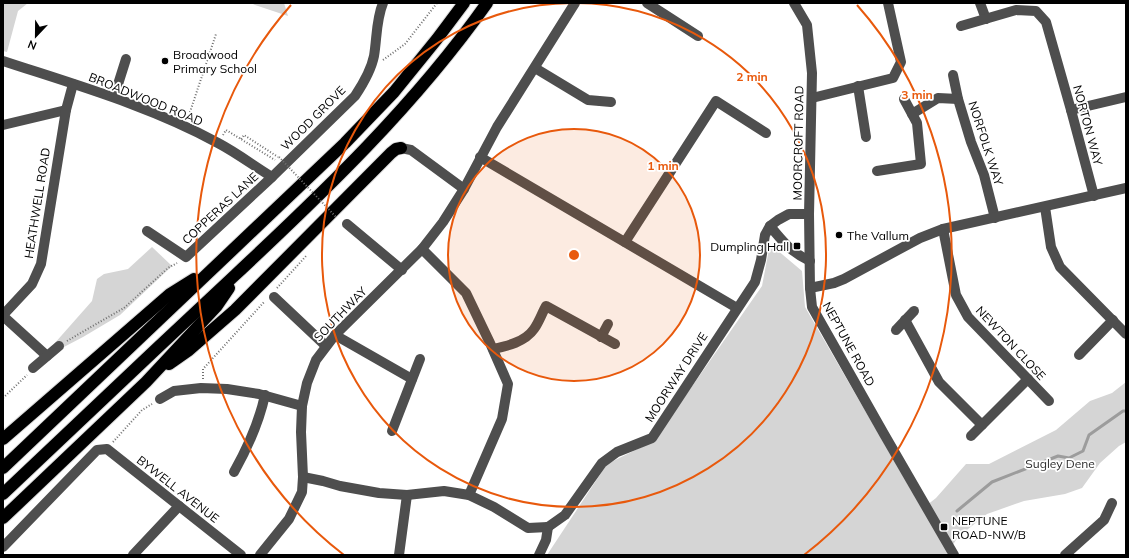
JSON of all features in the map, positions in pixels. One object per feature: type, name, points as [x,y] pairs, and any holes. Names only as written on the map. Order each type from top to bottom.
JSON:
[{"type":"highway","points":[[3,468],[307,180],[383,103],[437,39],[464,3]]},
{"type":"highway","points":[[3,494],[320,194],[408,104],[488,3]]},
{"type":"highway","points":[[146,382],[189,350],[235,310],[390,153],[401,148]]},
{"type":"highway","points":[[3,518],[146,382],[216,307],[245,266]]},
{"type":"highway","points":[[3,439],[170,294],[213,268]]},
{"type":"street","name":"WOOD GROVE","points":[[272,178],[281,162],[355,96],[364,84],[370,71],[374,56],[378,14],[383,3]]},
{"type":"street","name":"SOUTHWAY","points":[[260,555],[289,519],[302,492],[302,406],[306,383],[316,360],[335,335],[402,270],[422,249],[443,222],[464,189],[480,157],[575,3]]},
{"type":"street","points":[[647,3],[698,36]]},
{"type":"street","name":"MOORCROFT ROAD","points":[[794,3],[807,25],[812,73],[809,214],[810,288]]},
{"type":"street","points":[[812,98],[893,78],[901,62],[888,3]]},
{"type":"street","points":[[980,3],[986,19]]},
{"type":"street","name":"NORTON WAY","points":[[961,26],[1016,10],[1036,11],[1046,22],[1094,196]]},
{"type":"street","points":[[114,97],[126,59]]},
{"type":"street","name":"BROADWOOD ROAD","points":[[3,61],[114,97],[184,126],[225,147],[272,178]]},
{"type":"street","points":[[534,68],[588,100],[611,102]]},
{"type":"street","name":"NORFOLK WAY","points":[[952,75],[971,142],[984,175],[995,218]]},
{"type":"street","name":"HEATHWELL ROAD","points":[[3,316],[32,284],[37,276],[41,264],[66,110],[73,84]]},
{"type":"street","points":[[858,86],[866,137]]},
{"type":"street","points":[[1071,110],[1126,97]]},
{"type":"street","points":[[912,114],[938,98],[958,99]]},
{"type":"street","points":[[877,171],[921,164],[917,123],[904,99]]},
{"type":"street","points":[[625,242],[716,101],[766,133]]},
{"type":"street","points":[[3,126],[66,110]]},
{"type":"street","points":[[401,148],[411,150],[464,189]]},
{"type":"street","points":[[480,157],[737,308]]},
{"type":"street","name":"COPPERAS LANE","points":[[186,257],[272,178]]},
{"type":"street","name":"NEPTUNE ROAD","points":[[954,555],[815,314],[812,307],[810,288],[844,280],[914,241],[943,229],[1126,188]]},
{"type":"street","points":[[1045,207],[1051,247],[1060,266],[1126,334]]},
{"type":"street","points":[[809,214],[789,214],[770,226],[782,241],[797,255],[810,261]]},
{"type":"street","points":[[347,224],[402,270]]},
{"type":"street","name":"MOORWAY DRIVE","points":[[548,527],[565,515],[602,463],[617,452],[652,438],[755,282],[761,260],[765,235],[770,226]]},
{"type":"street","name":"NEWTON CLOSE","points":[[943,229],[956,295],[968,317],[1049,401]]},
{"type":"street","points":[[147,232],[186,257]]},
{"type":"street","points":[[422,249],[466,294],[493,349],[508,384],[502,419],[469,495]]},
{"type":"street","points":[[272,295],[326,346]]},
{"type":"street","points":[[493,349],[509,346],[526,336],[534,329],[546,306],[615,344]]},
{"type":"street","points":[[896,330],[914,311]]},
{"type":"street","points":[[3,316],[47,356]]},
{"type":"street","points":[[905,320],[938,382],[982,425]]},
{"type":"street","points":[[1079,355],[1113,320]]},
{"type":"street","points":[[601,337],[608,324]]},
{"type":"street","points":[[335,335],[412,379]]},
{"type":"street","points":[[33,368],[59,346]]},
{"type":"street","points":[[392,431],[420,358]]},
{"type":"street","points":[[971,436],[1028,379]]},
{"type":"street","points":[[160,399],[174,391],[203,388],[227,389],[265,396],[302,406]]},
{"type":"street","points":[[234,472],[257,427],[265,396]]},
{"type":"street","points":[[3,547],[102,450]]},
{"type":"street","name":"BYWELL AVENUE","points":[[102,450],[179,506],[241,555]]},
{"type":"street","points":[[303,477],[379,493],[406,495],[444,491],[469,495],[494,507],[528,528],[548,527],[546,540],[539,555]]},
{"type":"street","points":[[399,555],[406,495]]},
{"type":"street","points":[[1065,555],[1104,520],[1112,503]]},
{"type":"street","points":[[133,555],[179,506]]},
{"type":"path","points":[[382,61],[405,44],[436,3]]},
{"type":"path","points":[[184,126],[216,34]]},
{"type":"path","points":[[226,130],[281,162]]},
{"type":"path","points":[[241,139],[244,135],[281,162],[336,217]]},
{"type":"path","points":[[203,388],[203,369],[309,253]]},
{"type":"path","points":[[59,346],[124,308],[168,268],[186,257]]},
{"type":"path","points":[[3,398],[33,368]]},
{"type":"path","points":[[102,450],[142,410],[160,399]]},
{"type":"green space","points":[[3,3],[28,3],[18,11],[7,52],[3,51]]},
{"type":"green space","points":[[251,3],[284,3],[288,16],[255,5]]},
{"type":"green space","name":"Sugley Dene","points":[[770,244],[802,271],[805,307],[922,509],[936,498],[966,464],[989,464],[1056,430],[1090,401],[1112,393],[1126,382],[1126,442],[1119,446],[1100,463],[1082,488],[1065,494],[1024,501],[987,514],[958,537],[946,555],[547,555],[607,464],[654,441],[762,286]]},
{"type":"green space","points":[[152,247],[172,266],[120,315],[62,348],[54,344],[92,301],[97,279],[104,274],[128,269]]},
{"type":"waterway","points":[[957,511],[992,482],[1058,456],[1069,458],[1083,451],[1089,435],[1123,411],[1126,411]]},
{"type":"place","name":"Broadwood Primary School","points":[[165,61]]},
{"type":"place","name":"The Vallum","points":[[839,235]]},
{"type":"place","name":"Dumpling Hall","points":[[797,246]]},
{"type":"place","name":"NEPTUNE ROAD-NW/B","points":[[944,527]]}]
